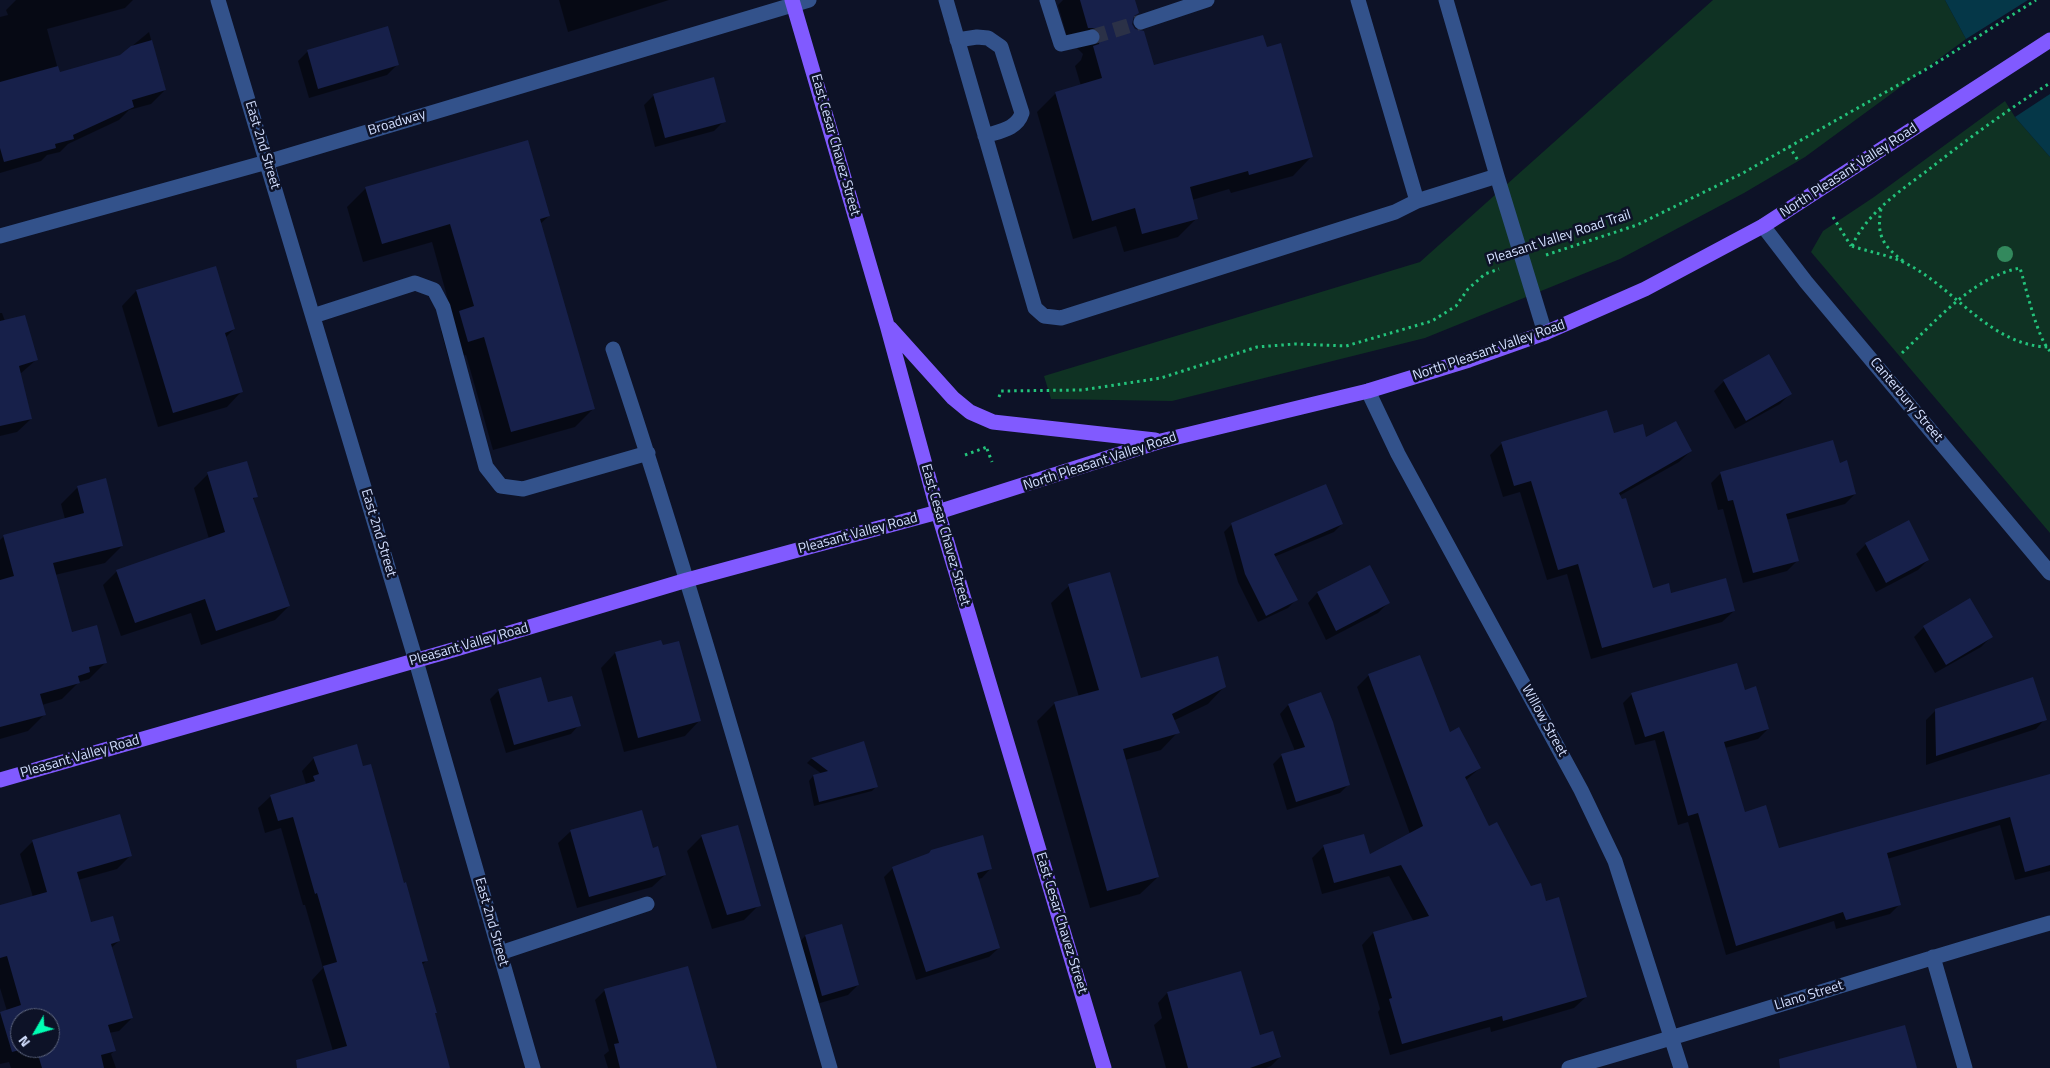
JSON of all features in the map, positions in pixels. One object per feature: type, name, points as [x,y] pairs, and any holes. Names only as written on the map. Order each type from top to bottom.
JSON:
[{"type":"main road","name":"East Cesar Chavez Street","points":[[793,3],[887,325],[938,512],[1104,1068]]},
{"type":"main road","name":"North Pleasant Valley Road","points":[[938,512],[1162,441],[1368,391],[1468,360],[1545,333],[1645,289],[1763,226],[2050,40]]},
{"type":"main road","points":[[887,325],[953,398],[970,412],[993,422],[1162,441]]},
{"type":"main road","name":"Pleasant Valley Road","points":[[0,780],[416,661],[687,580],[938,512]]},
{"type":"street","name":"East 2nd Street","points":[[218,0],[416,661],[533,1068]]},
{"type":"street","name":"Broadway","points":[[0,236],[267,162],[793,3],[809,0]]},
{"type":"street","points":[[946,0],[1035,308],[1044,316],[1061,318],[1395,212],[1417,201],[1497,176]]},
{"type":"street","points":[[1047,0],[1061,44],[1092,37]]},
{"type":"street","points":[[1142,22],[1207,0]]},
{"type":"street","points":[[1358,0],[1417,201]]},
{"type":"street","points":[[1446,0],[1545,333]]},
{"type":"street","points":[[957,40],[977,37],[988,38],[1001,47],[1022,113],[1020,120],[1011,128],[985,136]]},
{"type":"street","name":"Canterbury Street","points":[[1763,226],[1806,282],[2050,573]]},
{"type":"street","points":[[313,316],[415,283],[434,290],[443,307],[486,467],[501,486],[522,489],[648,454]]},
{"type":"street","points":[[613,349],[687,580],[830,1068]]},
{"type":"street","name":"Willow Street","points":[[1368,391],[1398,454],[1585,798],[1615,861],[1681,1068]]},
{"type":"street","points":[[500,953],[648,904]]},
{"type":"street","name":"Llano Street","points":[[1569,1068],[1673,1038],[1932,957],[2050,924]]},
{"type":"street","points":[[1932,957],[1965,1068]]},
{"type":"path","name":"Pleasant Valley Road Trail","points":[[999,398],[1001,391],[1082,390],[1161,378],[1257,347],[1295,344],[1346,346],[1432,322],[1456,306],[1468,289],[1485,274],[1637,225],[1743,173],[1930,67],[2036,0]]},
{"type":"path","points":[[1852,246],[1858,233],[1881,208],[1904,188],[2010,109],[2050,83]]},
{"type":"path","points":[[1790,146],[1799,162]]},
{"type":"path","points":[[1881,208],[1878,225],[1883,240],[1893,253],[1958,300],[1984,322],[2012,340],[2049,348]]},
{"type":"path","points":[[1833,217],[1852,246],[1906,263]]},
{"type":"path","points":[[1902,352],[1958,300],[2007,270],[2020,268],[2040,334],[2049,348]]},
{"type":"path","points":[[988,442],[987,449],[992,462]]},
{"type":"path","points":[[965,455],[987,449]]},
{"type":"green space","points":[[1713,0],[1945,0],[1966,39],[1805,157],[1744,193],[1620,259],[1425,338],[1172,401],[1051,399],[1044,376],[1420,262]]},
{"type":"green space","points":[[2005,101],[2015,117],[2050,157],[2050,533],[1811,252],[1823,231],[1874,197]]},
{"type":"water","points":[[1945,0],[2028,0],[1966,39]]},
{"type":"water","points":[[2050,94],[2050,157],[2015,117]]},
{"type":"building","points":[[1080,0],[1135,0],[1139,13],[1134,16],[1132,24],[1135,29],[1144,31],[1154,65],[1263,35],[1267,47],[1281,43],[1313,157],[1249,175],[1248,171],[1190,187],[1198,219],[1142,234],[1135,208],[1092,221],[1055,92],[1102,78],[1093,46],[1099,44],[1101,34],[1095,28],[1088,28]]},
{"type":"building","points":[[388,26],[399,65],[318,89],[307,50]]},
{"type":"building","points":[[152,40],[166,90],[132,100],[134,107],[73,135],[74,139],[55,144],[56,148],[4,162],[0,148],[0,82],[58,66],[60,72],[120,55],[131,46]]},
{"type":"building","points":[[714,77],[726,122],[665,138],[653,94]]},
{"type":"building","points":[[528,140],[550,216],[540,219],[595,409],[511,432],[484,337],[468,342],[459,311],[474,306],[450,224],[382,244],[365,187]]},
{"type":"building","points":[[216,266],[235,329],[225,333],[243,392],[173,413],[136,290]]},
{"type":"building","points":[[25,315],[38,360],[19,366],[32,419],[0,426],[0,321]]},
{"type":"building","points":[[1769,354],[1792,394],[1746,421],[1723,380]]},
{"type":"building","points":[[1607,410],[1614,433],[1643,424],[1646,437],[1676,421],[1692,451],[1619,493],[1622,499],[1626,498],[1653,588],[1669,583],[1671,593],[1726,578],[1735,611],[1602,648],[1578,564],[1558,570],[1531,481],[1514,486],[1501,442]]},
{"type":"building","points":[[1833,440],[1840,463],[1847,460],[1856,494],[1786,514],[1799,561],[1753,573],[1733,500],[1728,501],[1720,472]]},
{"type":"building","points":[[247,461],[258,497],[253,498],[290,606],[216,631],[205,599],[135,623],[116,570],[225,532],[207,472]]},
{"type":"building","points":[[106,478],[123,546],[53,563],[72,632],[97,625],[107,663],[89,667],[90,672],[78,676],[80,683],[40,694],[46,715],[0,727],[0,580],[14,576],[3,535],[84,513],[77,486]]},
{"type":"building","points":[[1326,484],[1343,524],[1274,554],[1298,600],[1266,616],[1245,574],[1231,523]]},
{"type":"building","points":[[1909,520],[1929,560],[1886,583],[1865,543]]},
{"type":"building","points":[[1370,565],[1390,603],[1336,631],[1317,592]]},
{"type":"building","points":[[1110,572],[1141,678],[1218,656],[1226,687],[1172,714],[1180,733],[1123,749],[1159,877],[1107,891],[1054,702],[1099,690],[1068,584]]},
{"type":"building","points":[[1970,598],[1993,637],[1946,665],[1923,626]]},
{"type":"building","points":[[661,640],[663,645],[679,641],[701,721],[638,738],[615,652]]},
{"type":"building","points":[[1420,655],[1450,732],[1459,727],[1481,768],[1465,777],[1489,826],[1497,822],[1531,886],[1541,883],[1546,901],[1559,897],[1587,997],[1503,1021],[1502,1016],[1402,1044],[1389,999],[1392,998],[1373,932],[1429,916],[1401,865],[1334,883],[1323,845],[1364,834],[1370,854],[1423,826],[1368,674]]},
{"type":"building","points":[[1737,663],[1745,690],[1756,686],[1769,729],[1724,742],[1745,812],[1766,805],[1779,848],[2050,774],[2050,865],[2025,872],[2010,817],[1887,853],[1901,905],[1846,920],[1843,912],[1736,946],[1698,813],[1688,816],[1664,731],[1645,737],[1631,693]]},
{"type":"building","points":[[541,677],[548,702],[572,696],[581,726],[514,745],[498,689]]},
{"type":"building","points":[[2033,677],[2047,720],[1936,756],[1935,709]]},
{"type":"building","points":[[1321,692],[1333,722],[1350,785],[1296,802],[1281,754],[1305,747],[1288,704]]},
{"type":"building","points":[[864,741],[878,787],[819,802],[813,775],[828,771],[811,758]]},
{"type":"building","points":[[357,744],[363,766],[371,764],[404,883],[406,882],[428,961],[422,962],[450,1068],[297,1068],[296,1060],[347,1046],[323,966],[337,962],[317,893],[315,894],[293,817],[278,821],[270,795],[315,781],[313,776],[319,774],[313,757]]},
{"type":"building","points":[[642,810],[653,848],[658,846],[666,875],[589,897],[570,830]]},
{"type":"building","points":[[120,814],[132,856],[77,872],[91,922],[113,916],[120,941],[111,944],[133,1018],[108,1025],[116,1051],[101,1055],[104,1068],[42,1068],[39,1058],[60,1058],[60,1008],[12,1008],[21,1005],[7,956],[0,958],[0,905],[47,892],[32,840]]},
{"type":"building","points":[[738,825],[761,906],[727,915],[701,835]]},
{"type":"building","points":[[983,835],[992,869],[977,873],[1000,948],[926,972],[892,867],[929,853],[931,850]]},
{"type":"building","points":[[842,924],[859,985],[822,996],[805,935]]},
{"type":"building","points":[[688,966],[717,1068],[620,1068],[614,1044],[619,1043],[604,989]]},
{"type":"building","points":[[1241,971],[1260,1035],[1273,1031],[1281,1057],[1250,1068],[1188,1068],[1167,992]]},
{"type":"building","points":[[10,1009],[10,1045],[0,1012]]},
{"type":"building","points":[[1905,1025],[1917,1068],[1780,1068],[1779,1059]]},
{"type":"tunnel","points":[[1092,37],[1141,22]]}]
